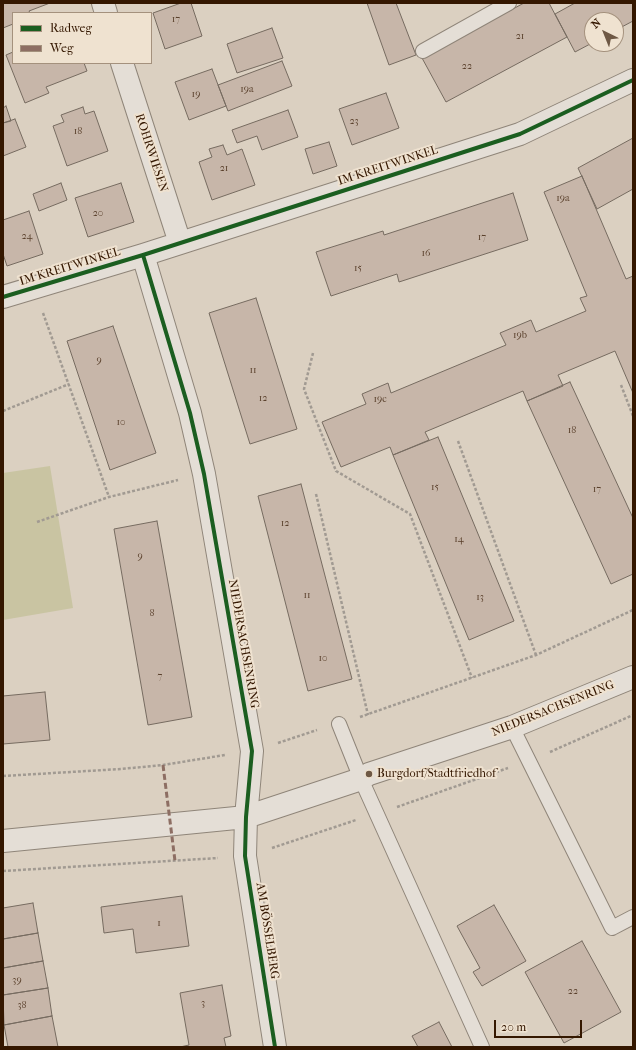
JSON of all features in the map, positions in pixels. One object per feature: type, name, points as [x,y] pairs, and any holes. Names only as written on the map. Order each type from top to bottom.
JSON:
[{"type":"street","name":"ROHRWIESEN","points":[[122,64],[180,242]]},
{"type":"street","name":"IM KREITWINKEL","points":[[3,297],[143,255],[520,134],[633,80]]},
{"type":"street","points":[[143,255],[190,414],[204,474]]},
{"type":"street","name":"NIEDERSACHSENRING","points":[[204,474],[252,751],[246,817]]},
{"type":"street","name":"NIEDERSACHSENRING","points":[[3,841],[246,817],[361,779],[369,774],[512,727],[633,677]]},
{"type":"street","name":"AM BÖSSELBERG","points":[[246,817],[245,856],[275,1047]]},
{"type":"lane","points":[[423,51],[509,3]]},
{"type":"lane","points":[[339,724],[361,779],[482,1047]]},
{"type":"lane","points":[[512,727],[612,928],[633,917]]},
{"type":"path","points":[[34,288],[110,497]]},
{"type":"path","points":[[313,353],[304,389],[336,471],[410,514],[472,678]]},
{"type":"path","points":[[3,411],[69,384]]},
{"type":"path","points":[[621,385],[633,416]]},
{"type":"path","points":[[458,441],[536,655]]},
{"type":"path","points":[[37,522],[110,497],[204,474]]},
{"type":"path","points":[[316,494],[368,715]]},
{"type":"shaded area","points":[[50,466],[73,608],[3,620],[3,473]]},
{"type":"building","points":[[3,3],[50,3],[30,12],[12,12],[12,24],[3,28]]},
{"type":"building","points":[[181,3],[191,3],[202,36],[165,49],[153,13]]},
{"type":"building","points":[[367,3],[396,3],[416,55],[389,65]]},
{"type":"building","points":[[524,3],[549,3],[567,37],[446,102],[422,58]]},
{"type":"building","points":[[575,3],[633,3],[633,21],[624,26],[624,12],[584,12],[584,47],[575,52],[555,14]]},
{"type":"building","points":[[272,28],[283,58],[237,73],[227,44]]},
{"type":"building","points":[[12,52],[12,64],[84,64],[87,71],[46,87],[49,93],[25,103],[6,55]]},
{"type":"building","points":[[282,61],[292,86],[228,111],[218,85]]},
{"type":"building","points":[[212,69],[226,106],[189,120],[175,82]]},
{"type":"building","points":[[386,93],[399,128],[352,145],[339,109]]},
{"type":"building","points":[[6,106],[11,121],[3,123],[3,108]]},
{"type":"building","points":[[83,107],[85,114],[94,111],[108,151],[67,166],[53,126],[64,122],[61,115]]},
{"type":"building","points":[[288,110],[298,137],[262,150],[257,136],[237,143],[232,130]]},
{"type":"building","points":[[15,119],[26,147],[3,156],[3,123]]},
{"type":"building","points":[[633,138],[633,189],[597,209],[578,168]]},
{"type":"building","points":[[329,142],[337,166],[313,174],[305,149]]},
{"type":"building","points":[[223,145],[227,155],[242,149],[255,185],[212,200],[199,162],[212,157],[209,149]]},
{"type":"building","points":[[582,176],[626,279],[633,276],[633,393],[615,351],[558,375],[563,386],[527,401],[523,391],[425,432],[429,440],[393,455],[390,447],[341,467],[322,422],[366,404],[362,394],[388,383],[391,393],[506,345],[500,333],[531,320],[536,332],[586,311],[580,298],[587,296],[544,192]]},
{"type":"building","points":[[61,183],[67,200],[39,211],[33,194]]},
{"type":"building","points":[[121,183],[134,222],[88,237],[75,198]]},
{"type":"building","points":[[513,193],[528,240],[399,282],[397,274],[331,296],[316,252],[383,231],[384,235]]},
{"type":"building","points":[[29,211],[43,254],[7,266],[3,254],[3,220]]},
{"type":"building","points":[[256,298],[297,429],[250,444],[209,313]]},
{"type":"building","points":[[113,326],[156,453],[110,470],[67,341]]},
{"type":"building","points":[[570,382],[633,518],[633,574],[611,584],[527,401]]},
{"type":"building","points":[[438,437],[514,621],[469,640],[393,455]]},
{"type":"building","points":[[301,484],[352,679],[308,691],[258,496]]},
{"type":"building","points":[[157,521],[192,717],[148,725],[114,529]]},
{"type":"building","points":[[45,692],[50,740],[3,744],[3,696]]},
{"type":"building","points":[[182,896],[189,946],[136,953],[133,929],[104,933],[101,907]]},
{"type":"building","points":[[33,903],[38,933],[3,939],[3,908]]},
{"type":"building","points":[[494,905],[526,961],[482,986],[473,972],[480,968],[457,926]]},
{"type":"building","points":[[38,933],[43,961],[3,968],[3,939]]},
{"type":"building","points":[[582,941],[621,1012],[564,1043],[525,972]]},
{"type":"building","points":[[43,961],[48,988],[3,995],[3,968]]},
{"type":"building","points":[[222,985],[231,1036],[224,1038],[226,1047],[180,1047],[189,1045],[180,993]]},
{"type":"building","points":[[48,988],[52,1016],[4,1025],[3,995]]},
{"type":"building","points":[[52,1016],[58,1047],[8,1047],[4,1025]]},
{"type":"building","points":[[439,1022],[452,1047],[418,1047],[412,1036]]},
{"type":"marked path","points":[[163,765],[175,861]]},
{"type":"cycle path","points":[[3,297],[143,255],[520,134],[633,80]]},
{"type":"cycle path","points":[[143,255],[190,413],[204,474],[252,751],[246,817],[245,856],[275,1047]]},
{"type":"place","name":"Burgdorf/Stadtfriedhof","points":[[369,774]]}]
